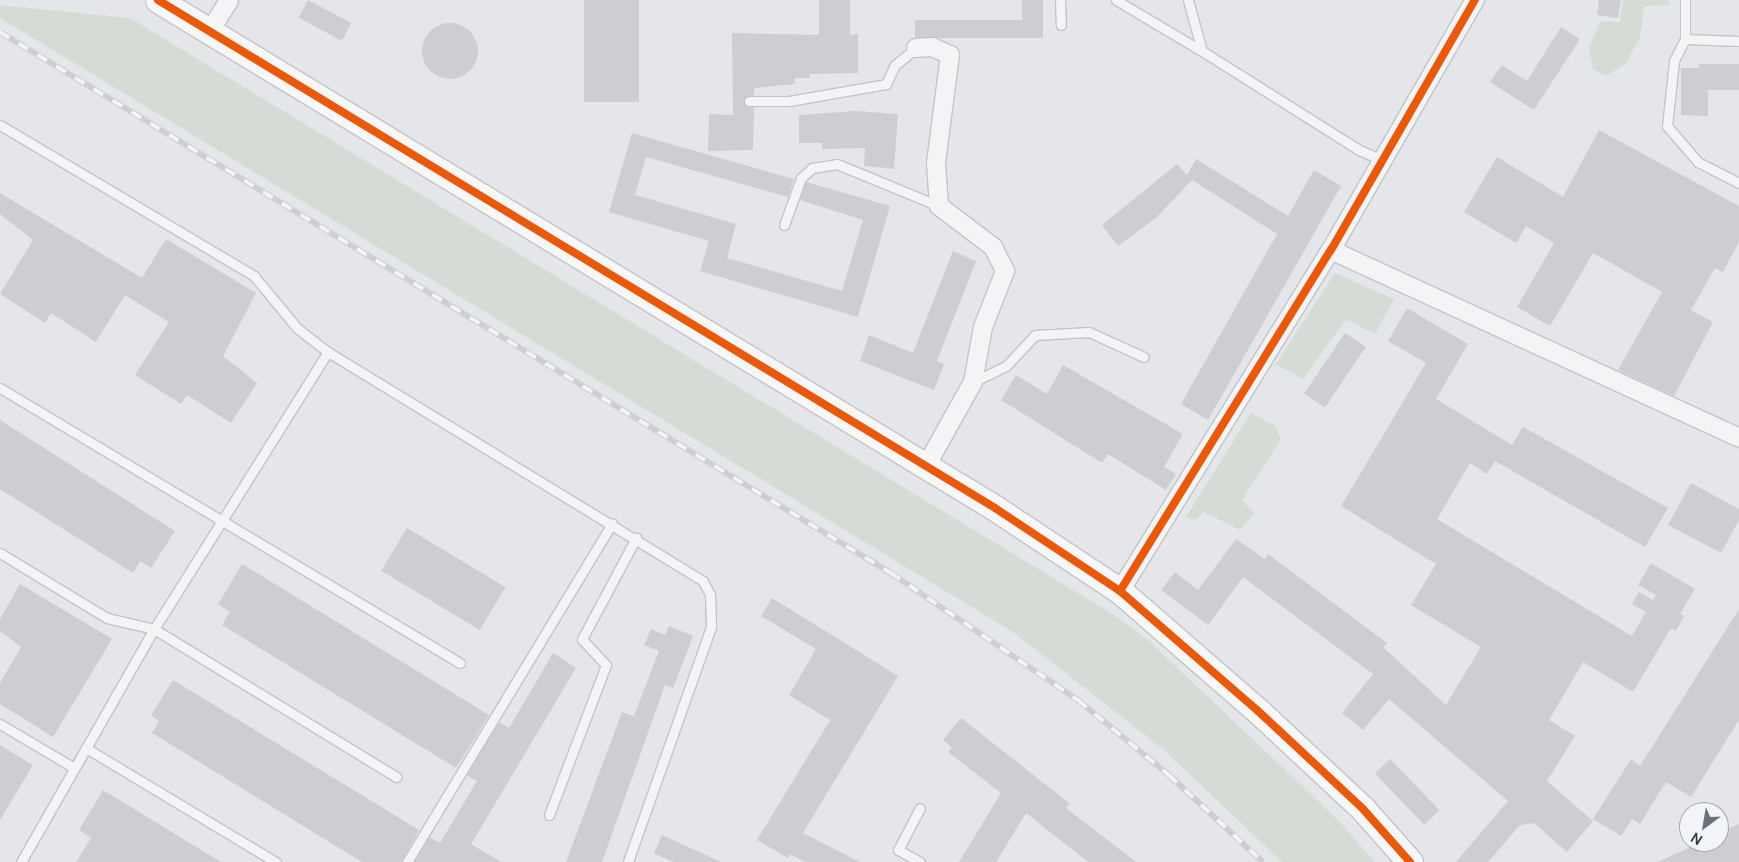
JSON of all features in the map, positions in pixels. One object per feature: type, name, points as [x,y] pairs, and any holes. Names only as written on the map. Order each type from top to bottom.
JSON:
[{"type":"street","points":[[158,0],[926,466],[1120,592],[1264,716],[1363,810],[1410,862]]},
{"type":"street","points":[[210,31],[229,0]]},
{"type":"street","points":[[1120,592],[1331,250],[1475,0]]},
{"type":"street","points":[[916,48],[932,47],[950,55],[936,164],[938,206],[993,247],[1005,271],[983,327],[973,382],[926,466]]},
{"type":"street","points":[[1331,250],[1739,438]]},
{"type":"lane","points":[[1060,0],[1061,25]]},
{"type":"lane","points":[[1116,0],[1202,51],[1359,150],[1382,160]]},
{"type":"lane","points":[[1188,0],[1202,51]]},
{"type":"lane","points":[[1685,0],[1685,39],[1674,61],[1667,126],[1698,162],[1739,183]]},
{"type":"lane","points":[[1685,39],[1739,41]]},
{"type":"lane","points":[[749,102],[789,101],[886,84],[895,65],[916,48]]},
{"type":"lane","points":[[0,125],[254,276],[297,328],[328,352],[612,523],[703,581],[712,609],[711,627],[628,862]]},
{"type":"lane","points":[[784,225],[800,178],[812,168],[837,164],[938,206]]},
{"type":"lane","points":[[973,382],[1006,366],[1034,335],[1089,332],[1144,357]]},
{"type":"lane","points":[[22,862],[154,629],[328,352]]},
{"type":"lane","points":[[0,388],[224,518],[460,662]]},
{"type":"lane","points":[[407,862],[612,523]]},
{"type":"lane","points":[[549,815],[606,664],[582,639],[636,538]]},
{"type":"lane","points":[[0,553],[107,618],[154,629],[396,777]]},
{"type":"lane","points":[[0,724],[74,768]]},
{"type":"lane","points":[[86,748],[276,862]]},
{"type":"lane","points":[[920,808],[898,850],[920,862]]},
{"type":"shaded area","points":[[1623,0],[1669,0],[1669,5],[1644,6],[1640,38],[1625,64],[1606,76],[1593,69],[1589,48],[1600,21],[1620,22]]},
{"type":"shaded area","points":[[0,5],[130,18],[1114,615],[1148,640],[1336,818],[1375,862],[1282,862],[1164,750],[1013,632],[0,18]]},
{"type":"shaded area","points":[[1335,273],[1394,299],[1375,334],[1346,319],[1303,379],[1276,364]]},
{"type":"shaded area","points":[[1251,413],[1274,425],[1281,439],[1242,500],[1254,513],[1240,530],[1204,512],[1195,520],[1186,517]]},
{"type":"building","points":[[308,0],[351,23],[342,41],[299,18]]},
{"type":"building","points":[[584,0],[639,0],[639,102],[584,102]]},
{"type":"building","points":[[819,0],[850,0],[850,35],[858,34],[858,73],[810,74],[810,78],[795,78],[795,84],[754,88],[754,95],[743,101],[754,107],[753,150],[708,151],[709,114],[733,115],[732,33],[819,35]]},
{"type":"building","points":[[1022,0],[1043,0],[1043,38],[915,38],[915,20],[1022,20]]},
{"type":"building","points":[[1599,0],[1621,0],[1618,18],[1597,15]]},
{"type":"building","points":[[450,23],[465,28],[473,36],[478,51],[473,66],[465,74],[450,79],[435,74],[427,66],[422,51],[427,36],[435,28]]},
{"type":"building","points":[[1561,27],[1580,39],[1534,110],[1490,82],[1502,65],[1527,81]]},
{"type":"building","points":[[1699,64],[1739,64],[1739,90],[1708,90],[1708,116],[1681,115],[1681,68],[1699,68]]},
{"type":"building","points":[[855,111],[898,114],[894,169],[864,166],[865,148],[822,149],[822,143],[799,143],[799,115]]},
{"type":"building","points":[[1599,130],[1739,206],[1739,242],[1723,272],[1715,268],[1691,310],[1713,322],[1674,396],[1618,370],[1662,292],[1593,253],[1550,326],[1517,307],[1554,243],[1526,226],[1516,243],[1464,212],[1497,157],[1563,197]]},
{"type":"building","points":[[632,133],[794,179],[788,197],[646,157],[635,195],[736,224],[727,258],[842,291],[863,220],[800,200],[806,182],[890,206],[858,317],[700,271],[709,241],[609,212]]},
{"type":"building","points":[[1196,159],[1288,216],[1314,170],[1341,186],[1208,420],[1181,404],[1277,234],[1192,180],[1157,217],[1118,246],[1102,225],[1177,164],[1187,175]]},
{"type":"building","points":[[0,193],[142,278],[166,239],[256,293],[223,356],[257,383],[231,423],[187,395],[181,404],[135,375],[169,322],[125,295],[96,342],[51,313],[45,323],[0,294],[33,240],[0,214]]},
{"type":"building","points":[[953,251],[976,261],[937,361],[944,364],[934,390],[860,361],[869,335],[913,353]]},
{"type":"building","points":[[1407,308],[1468,344],[1436,399],[1512,445],[1523,427],[1668,508],[1645,547],[1495,461],[1487,474],[1470,463],[1437,519],[1632,636],[1646,612],[1632,604],[1639,592],[1653,600],[1656,595],[1638,585],[1651,563],[1695,589],[1680,614],[1684,616],[1676,631],[1671,628],[1633,692],[1583,662],[1549,720],[1575,736],[1547,781],[1593,821],[1567,852],[1534,823],[1520,825],[1488,862],[1456,862],[1508,801],[1389,699],[1363,730],[1342,713],[1373,674],[1243,577],[1208,625],[1161,590],[1175,572],[1198,590],[1236,539],[1265,559],[1268,554],[1387,643],[1383,647],[1446,705],[1481,647],[1411,605],[1436,564],[1341,506],[1426,363],[1388,341]]},
{"type":"building","points":[[1345,333],[1366,347],[1325,407],[1304,394]]},
{"type":"building","points":[[1063,365],[1183,434],[1164,467],[1176,474],[1166,490],[1108,454],[1102,463],[1001,400],[1016,375],[1047,394]]},
{"type":"building","points":[[0,420],[175,531],[151,568],[140,561],[133,573],[0,489]]},
{"type":"building","points":[[1691,483],[1739,509],[1739,520],[1721,553],[1668,525]]},
{"type":"building","points":[[407,528],[506,587],[480,630],[381,571]]},
{"type":"building","points":[[242,564],[489,715],[456,768],[222,625],[230,612],[218,604]]},
{"type":"building","points":[[20,584],[112,639],[53,737],[0,704],[0,683],[21,647],[0,631],[0,619]]},
{"type":"building","points":[[772,598],[898,676],[803,833],[860,862],[805,862],[790,854],[788,858],[757,840],[830,720],[789,695],[816,649],[761,616]]},
{"type":"building","points":[[1739,609],[1739,720],[1691,797],[1666,782],[1640,824],[1632,819],[1621,836],[1593,819],[1631,759],[1640,766]]},
{"type":"building","points":[[669,626],[693,636],[673,688],[665,685],[602,862],[566,862],[622,712],[634,716],[659,651],[644,645],[651,629],[665,635]]},
{"type":"building","points":[[553,653],[576,668],[471,844],[501,862],[414,862],[430,837],[440,843],[477,781],[467,775],[499,722],[509,728]]},
{"type":"building","points":[[173,680],[419,830],[401,862],[362,862],[152,733],[159,721],[151,715]]},
{"type":"building","points":[[961,718],[1069,803],[1066,808],[1136,862],[1088,862],[1026,813],[996,862],[959,862],[1001,793],[948,752],[952,747],[943,740]]},
{"type":"building","points":[[0,745],[33,765],[0,820]]},
{"type":"building","points":[[1390,759],[1439,810],[1424,825],[1375,774]]},
{"type":"building","points":[[103,790],[221,862],[76,862],[91,838],[79,830]]},
{"type":"building","points":[[1739,824],[1739,862],[1658,862],[1680,852],[1729,852],[1729,828]]},
{"type":"building","points":[[662,835],[721,862],[673,862],[654,853]]},
{"type":"railway","points":[[0,32],[891,573],[1078,700],[1169,775],[1263,862]]},
{"type":"cycle path","points":[[158,0],[995,508],[1120,591],[1257,710],[1363,809],[1410,862]]},
{"type":"cycle path","points":[[1120,591],[1331,250],[1475,0]]}]
